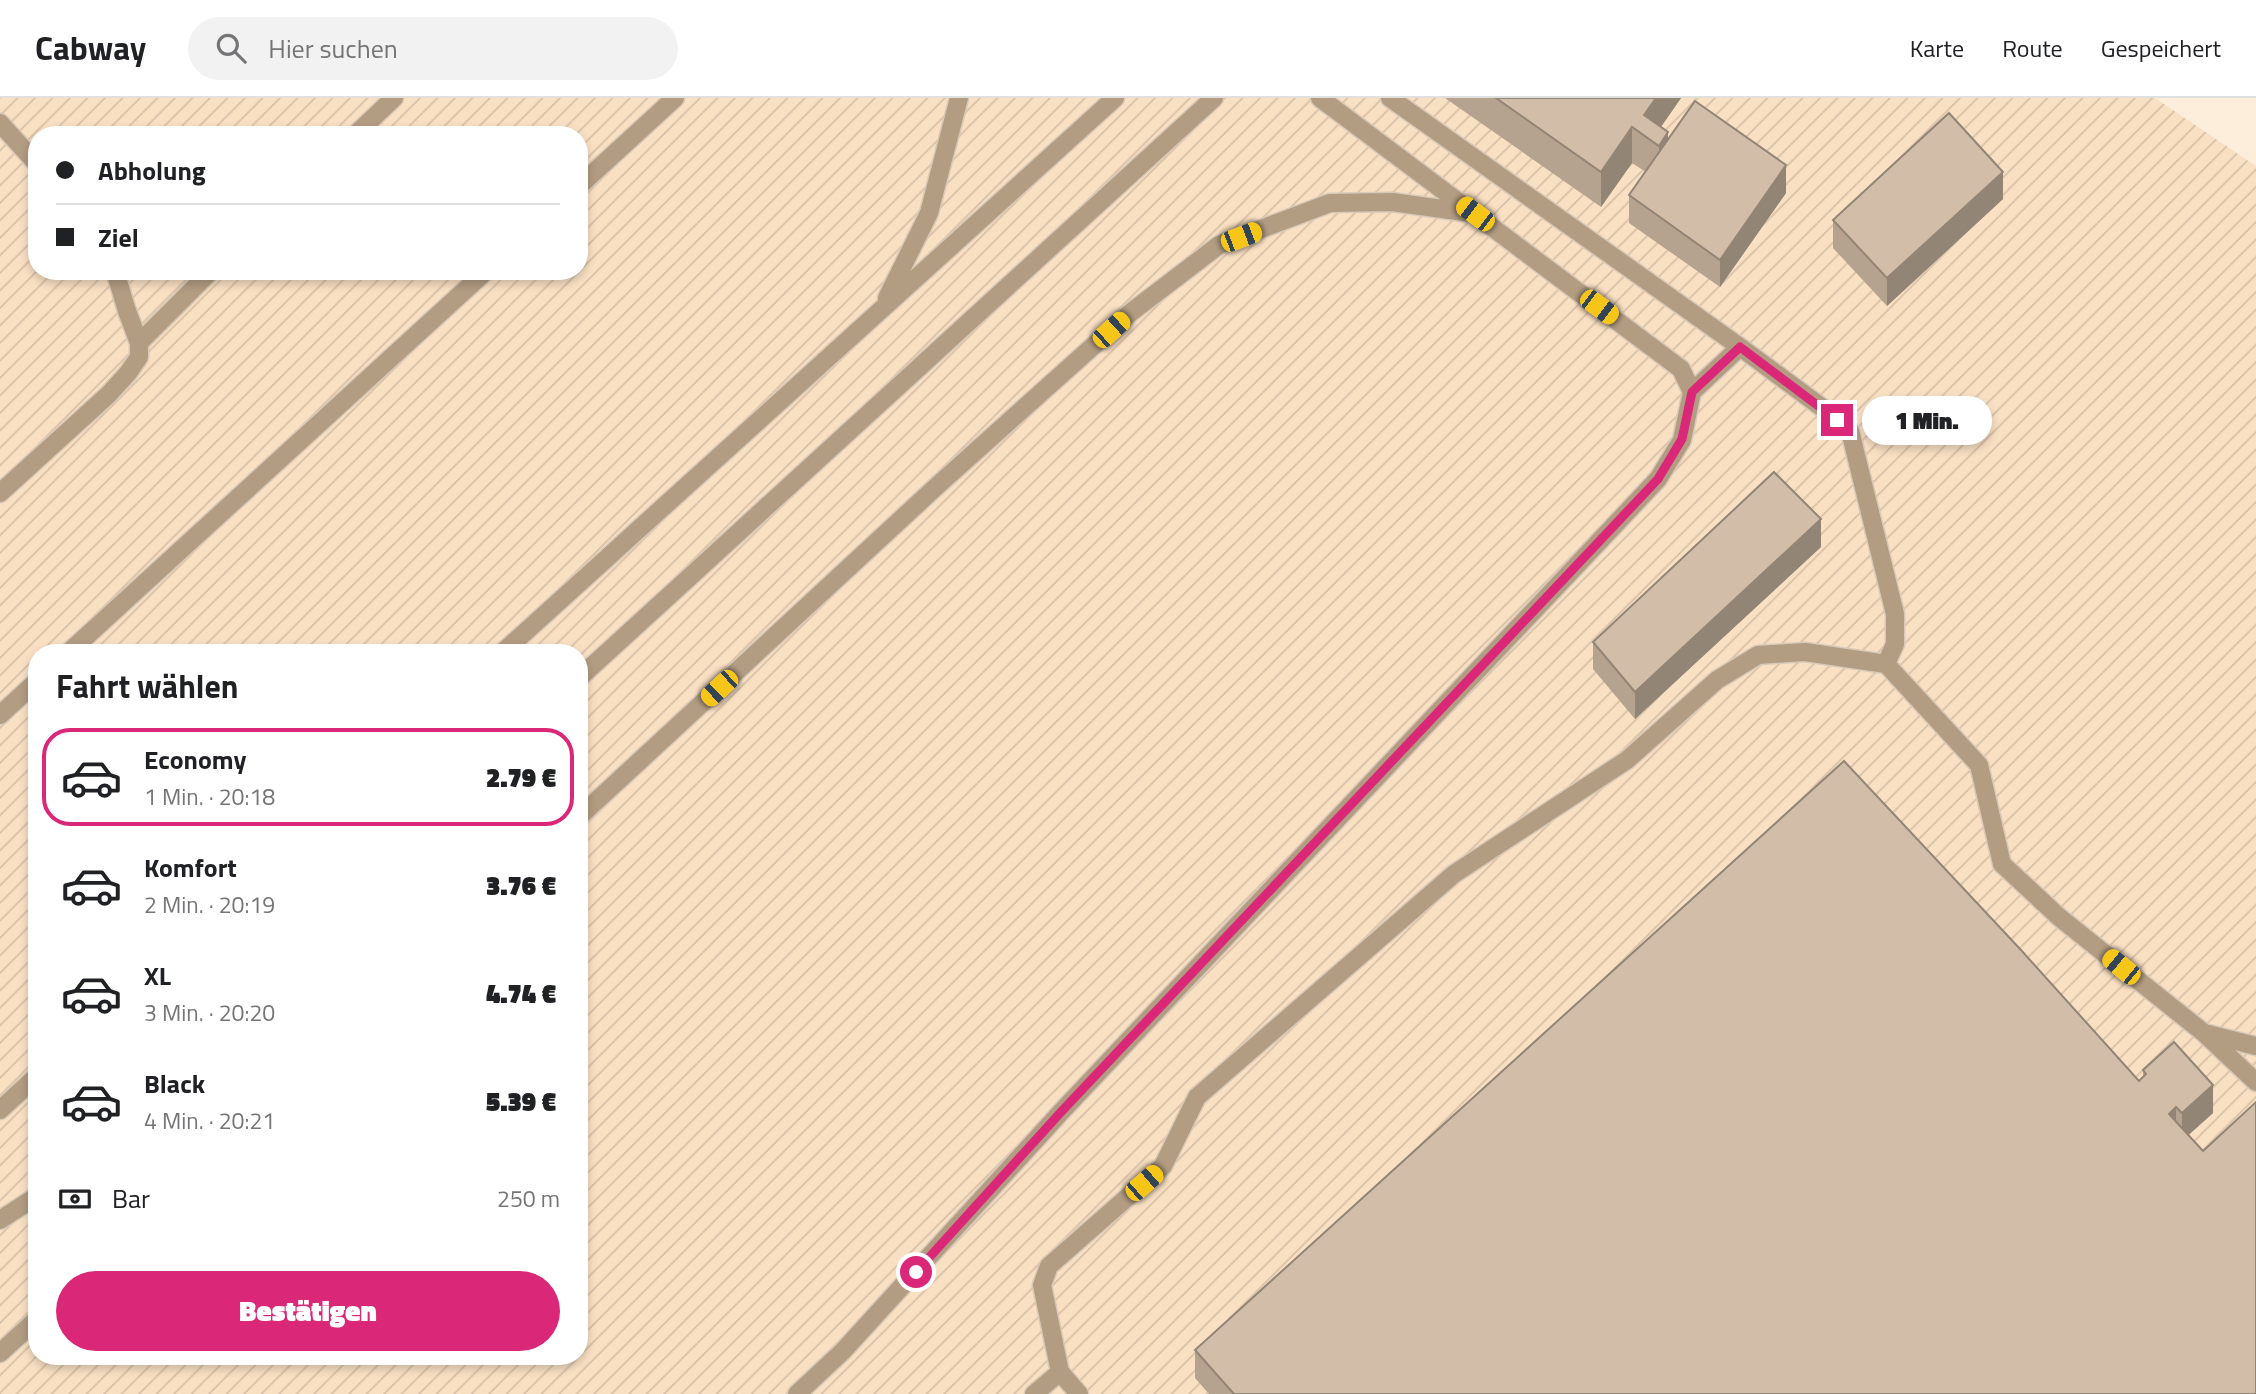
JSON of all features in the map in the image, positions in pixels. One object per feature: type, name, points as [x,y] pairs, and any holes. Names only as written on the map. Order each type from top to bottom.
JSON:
[{"type":"street","points":[[364,126],[394,98]]},
{"type":"street","points":[[588,178],[675,98]]},
{"type":"street","points":[[884,306],[929,213],[959,98]]},
{"type":"street","points":[[512,644],[1115,98]]},
{"type":"street","points":[[588,670],[1214,98]]},
{"type":"street","points":[[1320,98],[1681,369],[1692,392]]},
{"type":"street","points":[[1390,98],[1740,347],[1850,431],[1895,614],[1895,644],[1886,664]]},
{"type":"street","points":[[0,123],[28,154]]},
{"type":"street","points":[[588,809],[1130,313],[1219,246],[1330,203],[1392,202],[1475,214]]},
{"type":"street","points":[[0,493],[109,394],[139,357],[139,343],[118,280]]},
{"type":"street","points":[[139,343],[202,280]]},
{"type":"street","points":[[78,644],[476,280]]},
{"type":"street","points":[[797,1394],[843,1351],[1070,1102],[1658,479],[1682,439],[1692,392],[1740,347]]},
{"type":"street","points":[[1079,1394],[1060,1372],[1042,1285],[1049,1266],[1163,1166],[1197,1097],[1454,874],[1627,760],[1717,680],[1758,655],[1805,652],[1886,664],[1979,765],[2002,864],[2059,917],[2204,1033],[2256,1082]]},
{"type":"street","points":[[0,715],[28,689]]},
{"type":"street","points":[[2204,1033],[2256,1046]]},
{"type":"street","points":[[0,1110],[28,1084]]},
{"type":"street","points":[[0,1220],[28,1202]]},
{"type":"street","points":[[0,1353],[28,1327]]},
{"type":"street","points":[[1034,1394],[1060,1372]]},
{"type":"shaded area","points":[[0,98],[2155,98],[2256,166],[2256,1394],[0,1394]]},
{"type":"building","points":[[1496,98],[1656,98],[1644,115],[1668,132],[1659,146],[1632,127],[1601,172]]},
{"type":"building","points":[[1695,101],[1786,165],[1720,260],[1629,195]]},
{"type":"building","points":[[1949,113],[2003,172],[1887,278],[1833,220]]},
{"type":"building","points":[[1774,472],[1821,519],[1635,692],[1593,642]]},
{"type":"building","points":[[1844,761],[2139,1081],[2146,1074],[2143,1070],[2174,1042],[2213,1085],[2182,1113],[2176,1107],[2169,1114],[2203,1151],[2256,1102],[2256,1394],[1234,1394],[1195,1350]]},
{"type":"route","points":[[916,1272],[1061,1112],[1658,479],[1682,439],[1692,392],[1740,347],[1837,420]]}]
